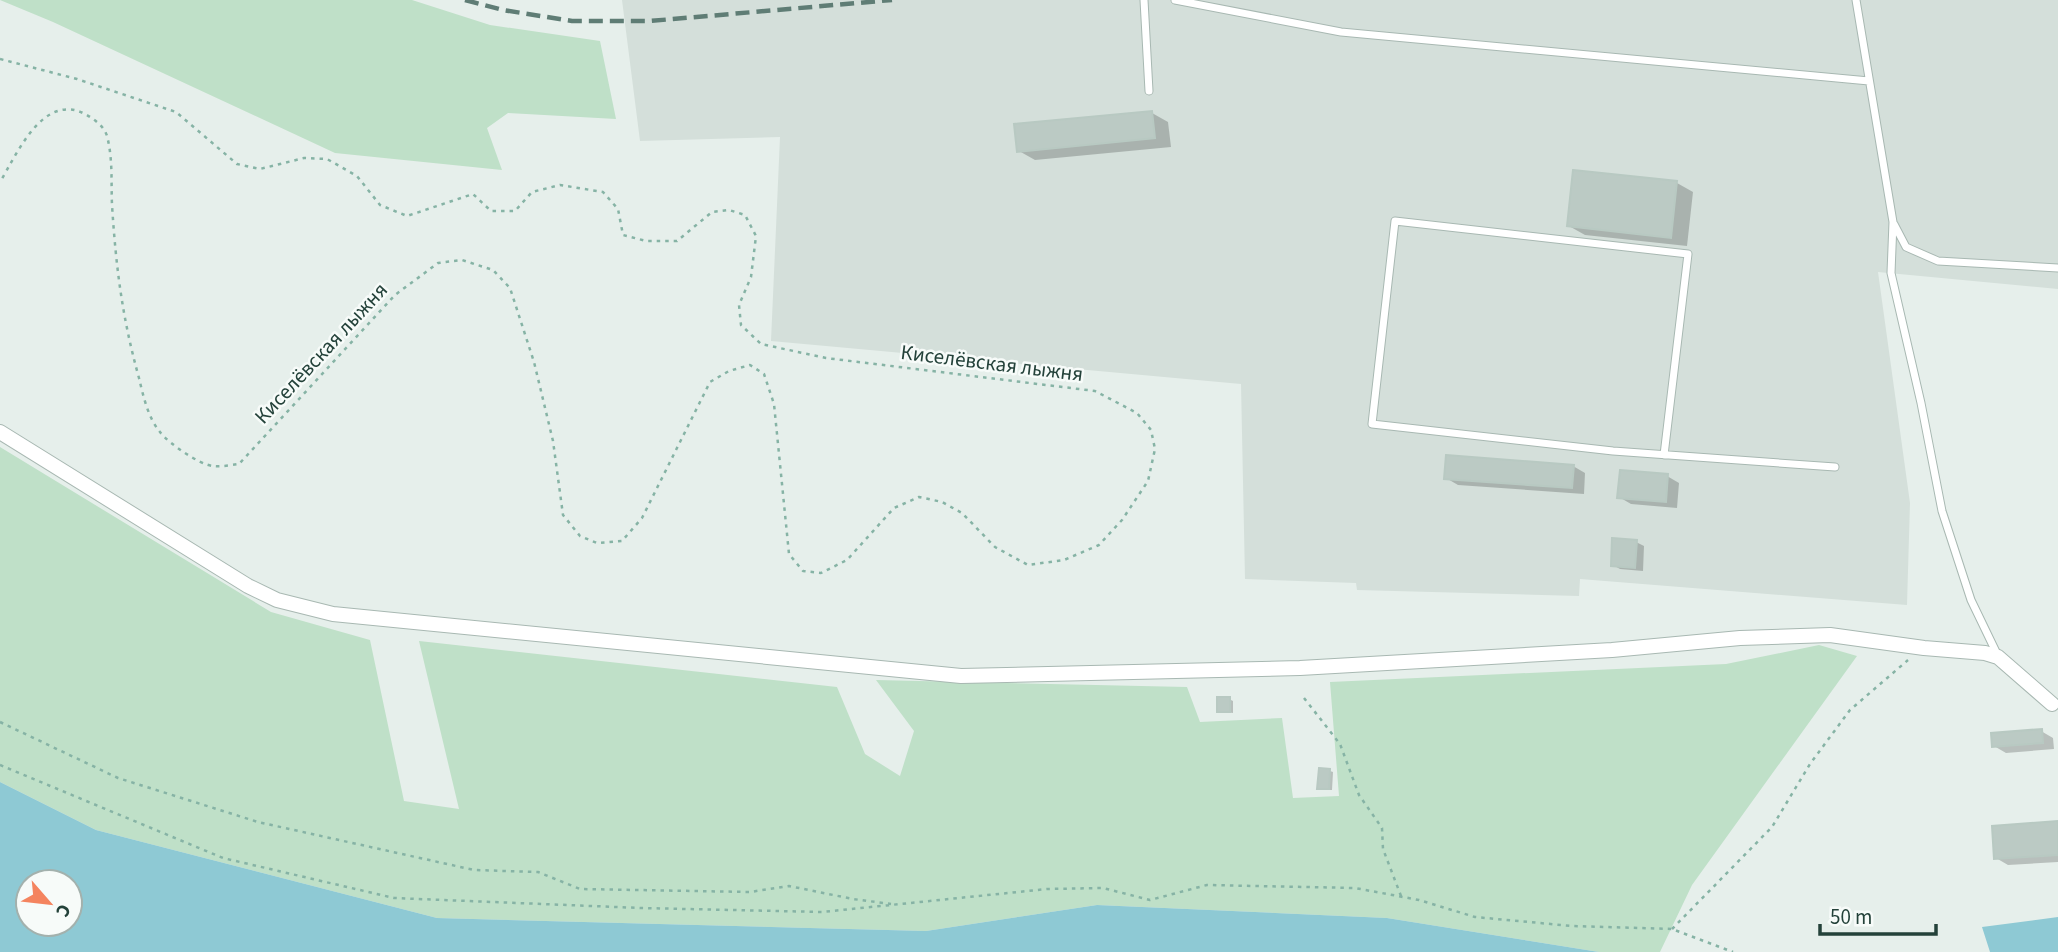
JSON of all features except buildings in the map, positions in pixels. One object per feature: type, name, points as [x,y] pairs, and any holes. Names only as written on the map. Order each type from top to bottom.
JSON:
[{"type":"street","points":[[0,432],[248,586],[277,600],[333,614],[961,676],[1300,668],[1612,650],[1740,638],[1830,635],[1985,653],[1998,657],[2055,705]]},
{"type":"lane","points":[[1144,0],[1149,91]]},
{"type":"lane","points":[[1175,0],[1341,32],[1869,81]]},
{"type":"lane","points":[[1856,0],[1893,222],[1891,273],[1942,511],[1971,600],[1998,657]]},
{"type":"lane","points":[[1664,455],[1688,254],[1395,221],[1372,424],[1600,450],[1664,455],[1835,467]]},
{"type":"lane","points":[[1893,222],[1906,247],[1938,261],[2058,268]]},
{"type":"path","name":"Киселёвская лыжня","points":[[0,59],[77,79],[176,112],[237,164],[260,169],[304,158],[327,159],[357,176],[380,205],[407,216],[473,194],[491,211],[514,211],[532,192],[560,185],[603,192],[618,209],[622,235],[646,242],[677,241],[712,212],[729,210],[745,215],[756,236],[751,277],[739,305],[741,325],[761,344],[826,358],[1096,391],[1137,413],[1151,430],[1155,449],[1148,481],[1122,520],[1099,545],[1065,560],[1028,565],[995,548],[962,513],[942,502],[919,498],[894,508],[846,560],[821,573],[803,571],[789,554],[774,404],[765,374],[750,365],[729,371],[710,382],[642,518],[622,541],[597,543],[580,536],[563,515],[553,441],[534,362],[510,288],[493,270],[462,260],[438,263],[394,295],[239,464],[210,466],[180,450],[159,432],[145,401],[124,324],[118,280],[111,159],[106,133],[94,119],[78,110],[66,108],[50,114],[33,129],[0,182]]},
{"type":"path","points":[[1672,929],[1772,827],[1810,764],[1850,710],[1924,648]]},
{"type":"path","points":[[1304,698],[1339,744],[1359,795],[1382,828],[1383,849],[1401,897]]},
{"type":"path","points":[[0,722],[118,778],[258,822],[474,870],[538,872],[580,888],[750,892],[789,886],[853,900],[897,904]]},
{"type":"path","points":[[0,765],[223,858],[394,898],[822,912],[1047,889],[1103,888],[1150,901],[1207,885],[1355,888],[1475,917],[1572,926],[1672,929],[1734,952]]},
{"type":"shaded area","points":[[622,0],[2058,0],[2058,289],[1878,272],[1910,503],[1907,605],[1580,579],[1579,596],[1357,590],[1356,583],[1245,579],[1241,384],[771,341],[780,137],[640,141]]},
{"type":"green space","points":[[0,0],[412,0],[490,25],[600,41],[616,119],[508,113],[487,128],[502,170],[335,153]]},
{"type":"green space","points":[[0,447],[271,612],[370,640],[404,801],[459,809],[419,641],[837,687],[865,754],[900,776],[914,731],[876,680],[1187,687],[1200,722],[1282,718],[1293,798],[1339,796],[1330,682],[1726,664],[1819,645],[1857,656],[1692,885],[1660,952],[1599,952],[1387,918],[1097,905],[926,931],[437,918],[96,830],[0,782]]},
{"type":"water","points":[[0,782],[96,830],[437,918],[926,931],[1097,905],[1387,918],[1599,952],[0,952]]},
{"type":"water","points":[[2058,917],[2058,952],[1990,952],[1982,927]]},
{"type":"railway","points":[[465,0],[503,10],[572,21],[650,21],[892,0]]}]
